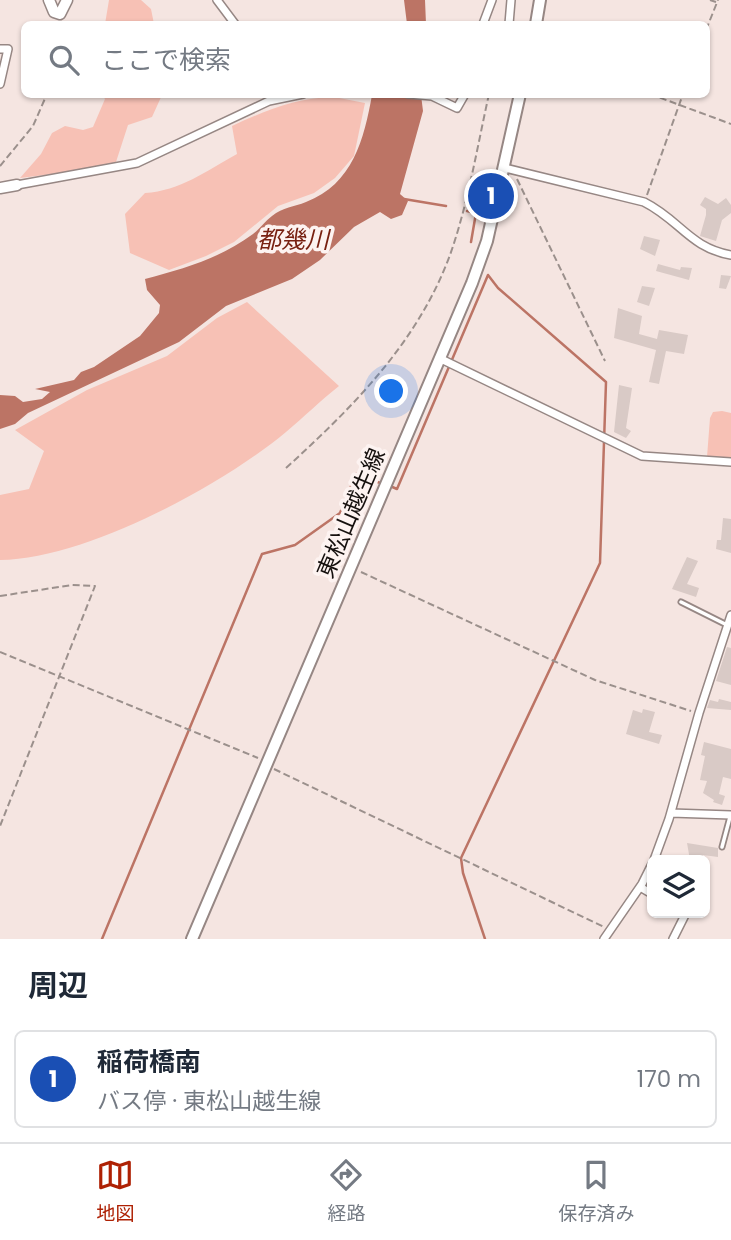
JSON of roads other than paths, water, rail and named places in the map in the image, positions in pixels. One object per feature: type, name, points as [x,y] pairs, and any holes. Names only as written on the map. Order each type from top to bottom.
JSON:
[{"type":"main road","points":[[536,21],[540,0]]},
{"type":"main road","name":"東松山越生線","points":[[192,939],[472,283],[510,170],[519,98]]},
{"type":"street","points":[[49,0],[54,12],[60,14],[67,0]]},
{"type":"street","points":[[217,0],[232,21]]},
{"type":"street","points":[[484,21],[492,0]]},
{"type":"street","points":[[509,21],[512,0]]},
{"type":"street","points":[[0,49],[8,49],[7,65],[0,84]]},
{"type":"street","points":[[0,188],[137,163],[277,98]]},
{"type":"street","points":[[435,98],[457,108],[463,98]]},
{"type":"street","points":[[510,170],[644,202],[675,221],[702,247],[731,255]]},
{"type":"street","points":[[439,358],[642,456],[731,462]]},
{"type":"street","points":[[656,855],[671,813],[699,713],[728,631],[731,615]]},
{"type":"street","points":[[671,813],[730,815]]},
{"type":"street","points":[[604,939],[647,874]]},
{"type":"street","points":[[640,887],[647,891]]},
{"type":"street","points":[[674,939],[684,918]]},
{"type":"lane","points":[[681,602],[728,631]]},
{"type":"lane","points":[[722,847],[730,815]]},
{"type":"water","points":[[404,0],[425,0],[426,21],[407,21]]},
{"type":"water","name":"都幾川","points":[[371,98],[421,98],[423,111],[400,194],[408,201],[402,215],[391,219],[380,212],[354,227],[320,260],[292,279],[226,306],[179,342],[28,413],[15,424],[0,429],[0,395],[15,396],[23,402],[42,399],[50,392],[35,389],[74,380],[81,372],[94,367],[140,336],[159,313],[160,305],[147,290],[145,279],[187,267],[228,250],[253,234],[276,213],[322,194],[345,172],[354,158],[365,128]]},
{"type":"waterway","points":[[404,199],[446,206]]},
{"type":"waterway","points":[[467,211],[476,213],[471,242]]},
{"type":"waterway","points":[[390,486],[397,489],[488,275]]},
{"type":"waterway","points":[[485,939],[463,873],[461,858],[600,563],[606,382],[498,288],[488,275]]},
{"type":"waterway","points":[[102,939],[262,554],[295,545],[340,513],[356,474],[383,484]]},
{"type":"place","name":"稲荷橋南","points":[[491,196]]}]
